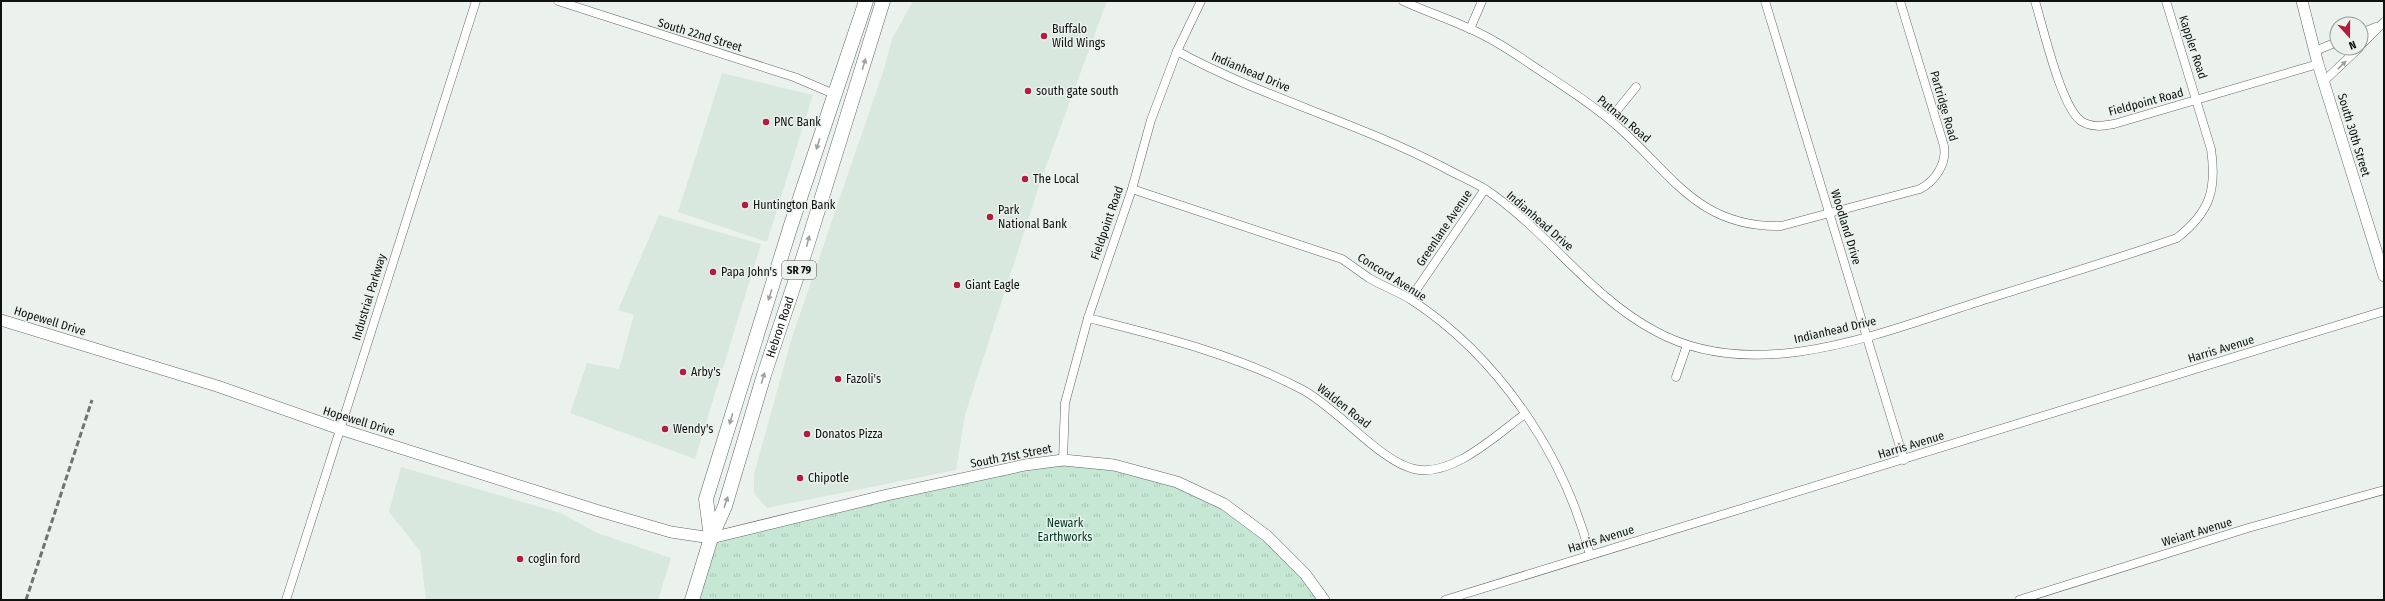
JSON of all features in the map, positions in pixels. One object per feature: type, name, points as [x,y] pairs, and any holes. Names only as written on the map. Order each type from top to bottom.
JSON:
[{"type":"highway","name":"Hebron Road","points":[[711,538],[706,498],[834,94],[866,1]]},
{"type":"highway","points":[[855,93],[851,68],[872,1]]},
{"type":"highway","name":"Hebron Road","points":[[692,600],[711,538],[725,506],[764,375],[855,93],[883,1]]},
{"type":"highway","points":[[822,193],[819,182],[838,118],[834,94]]},
{"type":"main road","name":"South 30th Street","points":[[2302,1],[2318,64],[2381,258],[2384,276]]},
{"type":"main road","name":"Hopewell Drive","points":[[1,320],[217,386],[340,429],[671,532],[711,538]]},
{"type":"main road","name":"South 21st Street","points":[[711,538],[989,472],[1064,460],[1114,465],[1177,482],[1224,504],[1268,536],[1305,574],[1324,600]]},
{"type":"street","name":"Industrial Parkway","points":[[286,600],[476,1]]},
{"type":"street","name":"South 22nd Street","points":[[558,1],[794,77],[834,94]]},
{"type":"street","name":"Fieldpoint Road","points":[[1064,460],[1065,403],[1088,318],[1132,189],[1152,120],[1177,51],[1201,1]]},
{"type":"street","name":"Putnam Road","points":[[1403,1],[1470,28],[1531,64],[1610,119],[1674,182],[1713,213],[1734,222],[1757,227],[1780,226],[1829,212]]},
{"type":"street","points":[[1470,28],[1482,1]]},
{"type":"street","name":"Woodland Drive","points":[[1765,1],[1904,460]]},
{"type":"street","name":"Partridge Road","points":[[1829,212],[1920,189],[1935,178],[1942,165],[1944,146],[1900,1]]},
{"type":"street","name":"Fieldpoint Road","points":[[2035,1],[2059,81],[2073,114],[2082,122],[2095,126],[2114,124],[2318,64]]},
{"type":"street","name":"Kappler Road","points":[[2166,1],[2197,100]]},
{"type":"street","points":[[2369,29],[2381,24]]},
{"type":"street","points":[[2369,37],[2381,24]]},
{"type":"street","points":[[2315,51],[2329,45]]},
{"type":"street","name":"Indianhead Drive","points":[[1177,51],[1212,70],[1387,140],[1485,189],[1557,249],[1611,302],[1656,332],[1687,345],[1722,354],[1757,355],[1802,352],[1867,337],[2177,238],[2194,225],[2205,208],[2213,189],[2215,172],[2211,149],[2197,100]]},
{"type":"street","points":[[2324,81],[2350,56]]},
{"type":"street","points":[[1610,119],[1636,87]]},
{"type":"street","name":"Concord Avenue","points":[[1132,189],[1342,259],[1369,278],[1410,299],[1452,332],[1486,365],[1525,414],[1550,454],[1567,486],[1582,524],[1590,555]]},
{"type":"street","name":"Greenlane Avenue","points":[[1410,299],[1485,189]]},
{"type":"street","name":"Harris Avenue","points":[[1445,600],[2384,312]]},
{"type":"street","name":"Walden Road","points":[[1088,318],[1227,358],[1298,387],[1332,409],[1394,460],[1414,469],[1449,466],[1468,456],[1525,414]]},
{"type":"street","points":[[1676,377],[1687,345]]},
{"type":"street","name":"Weiant Avenue","points":[[2019,600],[2248,528],[2384,490]]},
{"type":"shaded area","points":[[913,1],[1107,1],[1041,180],[965,415],[956,470],[767,508],[754,494],[754,474],[792,337],[883,72],[892,39]]},
{"type":"shaded area","points":[[722,73],[813,95],[767,242],[678,212]]},
{"type":"shaded area","points":[[659,215],[761,244],[695,459],[570,413],[587,363],[619,369],[634,315],[618,310]]},
{"type":"shaded area","points":[[401,467],[561,513],[595,532],[671,558],[658,600],[426,600],[420,551],[389,512]]},
{"type":"green space","name":"Newark Earthworks","points":[[1063,460],[1177,482],[1247,520],[1324,600],[692,600],[711,538]]},
{"type":"railway","points":[[26,600],[92,400]]},
{"type":"place","name":"Buffalo Wild Wings","points":[[1044,36]]},
{"type":"place","name":"south gate south","points":[[1028,91]]},
{"type":"place","name":"PNC Bank","points":[[766,122]]},
{"type":"place","name":"The Local","points":[[1025,179]]},
{"type":"place","name":"Huntington Bank","points":[[745,205]]},
{"type":"place","name":"Park National Bank","points":[[990,217]]},
{"type":"place","name":"Papa John's","points":[[713,272]]},
{"type":"place","name":"Giant Eagle","points":[[957,285]]},
{"type":"place","name":"Arby's","points":[[683,372]]},
{"type":"place","name":"Fazoli's","points":[[838,379]]},
{"type":"place","name":"Wendy's","points":[[665,429]]},
{"type":"place","name":"Donatos Pizza","points":[[807,434]]},
{"type":"place","name":"Chipotle","points":[[800,478]]},
{"type":"place","name":"coglin ford","points":[[520,559]]}]
